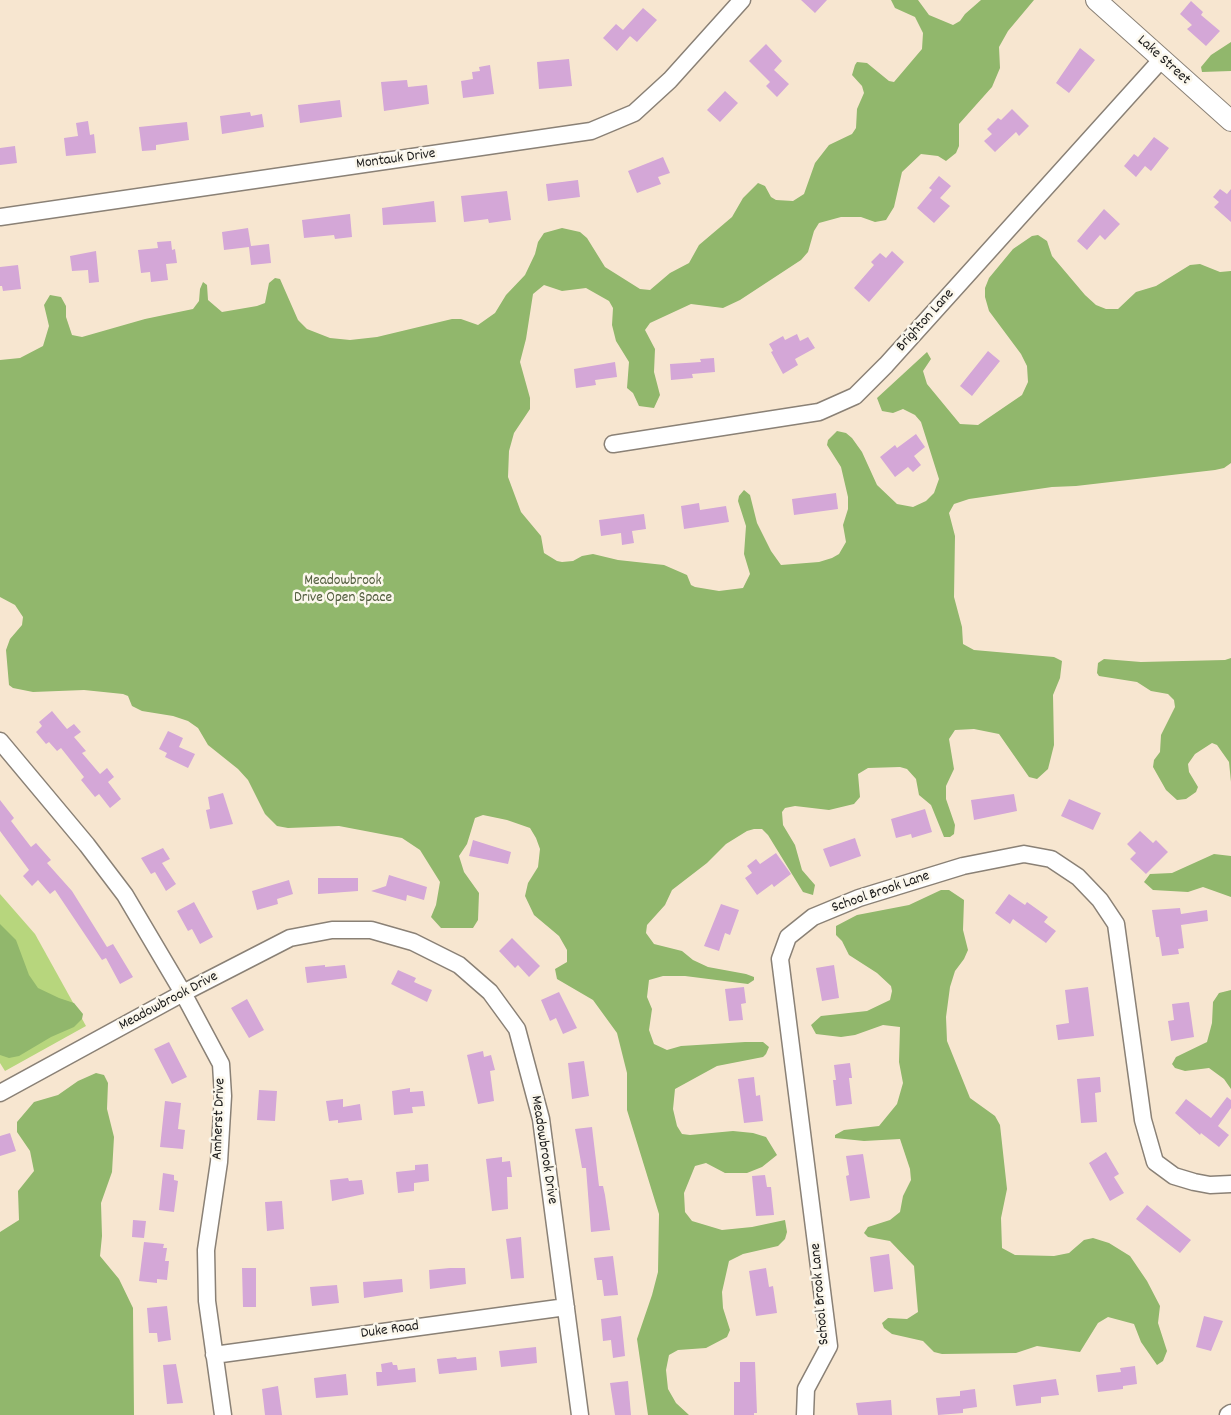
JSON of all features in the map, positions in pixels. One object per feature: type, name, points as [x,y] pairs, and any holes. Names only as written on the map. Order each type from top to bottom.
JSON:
[{"type":"street","name":"Montauk Drive","points":[[0,217],[591,131],[634,113],[670,80],[742,0]]},
{"type":"street","name":"Lake Street","points":[[1096,0],[1161,60],[1228,113]]},
{"type":"street","name":"Brighton Lane","points":[[612,444],[819,412],[855,396],[893,358],[1161,60]]},
{"type":"street","name":"Amherst Drive","points":[[0,741],[125,895],[183,993],[221,1064],[223,1096],[219,1162],[206,1250],[207,1301],[223,1415]]},
{"type":"street","name":"School Brook Lane","points":[[805,1415],[806,1390],[829,1346],[780,959],[788,937],[813,917],[859,898],[964,866],[1024,854],[1051,859],[1078,877],[1100,900],[1116,924],[1143,1120],[1155,1162],[1174,1176],[1194,1182],[1210,1185],[1231,1184]]},
{"type":"street","name":"Meadowbrook Drive","points":[[0,1094],[183,993],[290,938],[332,930],[371,930],[413,942],[460,965],[490,992],[517,1029],[542,1119],[580,1415]]},
{"type":"street","name":"Duke Road","points":[[214,1355],[566,1307]]},
{"type":"green space","name":"Meadowbrook Drive Open Space","points":[[891,0],[918,0],[929,15],[953,25],[960,21],[981,0],[1034,0],[1008,31],[999,47],[1000,68],[992,87],[959,124],[959,146],[956,153],[946,161],[938,156],[921,154],[902,172],[894,207],[886,220],[875,222],[861,217],[841,217],[819,223],[814,231],[808,252],[801,260],[740,300],[723,308],[691,304],[650,323],[645,330],[655,349],[654,372],[660,395],[654,408],[639,406],[633,393],[627,388],[629,362],[616,341],[612,325],[613,308],[609,301],[586,288],[562,291],[544,285],[533,294],[526,339],[520,362],[530,398],[530,409],[514,433],[509,451],[508,477],[521,512],[541,536],[544,553],[562,562],[573,561],[582,556],[593,554],[618,560],[664,565],[687,575],[691,585],[695,587],[719,591],[743,588],[750,574],[744,554],[746,526],[738,501],[739,496],[744,490],[750,495],[757,523],[771,551],[781,565],[819,562],[832,558],[839,554],[846,542],[843,525],[848,509],[848,497],[841,467],[827,445],[828,440],[837,431],[846,433],[852,438],[862,452],[877,485],[897,504],[913,507],[926,501],[934,493],[939,479],[921,422],[915,415],[903,409],[893,413],[882,411],[877,398],[927,352],[931,359],[923,371],[927,384],[960,424],[978,425],[1022,395],[1028,382],[1027,366],[1021,354],[989,311],[985,297],[985,288],[989,278],[1013,249],[1032,236],[1038,235],[1047,241],[1052,256],[1085,295],[1096,305],[1106,309],[1118,309],[1136,292],[1156,286],[1190,265],[1200,264],[1220,272],[1231,271],[1231,463],[1224,468],[1215,470],[1052,487],[969,499],[954,504],[949,513],[955,536],[954,597],[962,627],[963,644],[974,650],[1054,657],[1062,661],[1060,678],[1053,695],[1054,745],[1048,769],[1037,779],[1029,777],[999,734],[974,729],[955,730],[949,739],[954,769],[946,786],[946,799],[955,825],[954,834],[950,837],[944,837],[931,805],[919,795],[916,779],[907,769],[900,767],[868,768],[858,774],[860,797],[854,804],[829,810],[795,806],[785,808],[782,812],[783,825],[795,845],[802,870],[815,885],[813,895],[803,892],[768,835],[762,829],[754,829],[747,831],[726,844],[707,863],[672,890],[665,905],[647,925],[646,933],[654,944],[682,951],[693,960],[708,967],[754,977],[754,980],[748,984],[685,976],[663,976],[649,980],[647,997],[652,1009],[649,1030],[654,1044],[667,1050],[681,1046],[745,1042],[763,1042],[769,1047],[763,1057],[717,1066],[675,1089],[673,1109],[677,1126],[682,1134],[733,1131],[753,1133],[766,1137],[777,1155],[762,1167],[747,1173],[725,1173],[706,1163],[695,1166],[684,1193],[685,1212],[692,1221],[722,1230],[752,1227],[785,1220],[787,1232],[785,1239],[778,1246],[743,1254],[729,1261],[722,1292],[723,1308],[730,1330],[727,1337],[706,1348],[678,1350],[669,1355],[666,1370],[668,1389],[676,1403],[689,1415],[648,1415],[637,1339],[658,1272],[659,1214],[627,1110],[627,1073],[617,1033],[593,1000],[557,979],[555,969],[567,962],[567,950],[559,936],[534,915],[525,896],[528,883],[538,867],[540,849],[530,828],[507,820],[483,815],[475,818],[467,844],[459,856],[464,872],[479,893],[478,920],[473,928],[441,928],[431,917],[436,905],[440,882],[420,850],[402,838],[339,826],[288,828],[277,826],[265,814],[248,780],[238,769],[208,745],[198,728],[188,721],[173,716],[142,711],[132,706],[128,696],[123,694],[84,690],[33,692],[13,688],[9,685],[6,650],[10,639],[22,625],[23,617],[15,605],[0,597],[0,360],[20,358],[43,346],[49,326],[44,305],[50,295],[61,297],[66,306],[66,317],[72,335],[82,337],[145,319],[193,309],[199,301],[203,282],[207,285],[208,300],[222,312],[265,303],[269,283],[275,278],[280,279],[298,320],[307,329],[330,338],[350,340],[377,337],[452,319],[461,319],[478,325],[495,313],[506,295],[525,275],[535,254],[538,242],[544,233],[562,228],[580,232],[587,238],[605,267],[640,289],[650,290],[670,273],[689,263],[699,245],[732,217],[743,198],[758,183],[765,186],[771,197],[776,200],[793,201],[804,194],[815,163],[829,145],[852,134],[856,128],[857,109],[864,93],[862,86],[852,75],[857,62],[867,63],[889,81],[894,82],[922,49],[923,33],[915,17],[895,8]]},
{"type":"green space","points":[[1231,42],[1231,71],[1202,72],[1201,67],[1211,55]]},
{"type":"green space","points":[[1231,658],[1231,782],[1229,762],[1217,745],[1212,743],[1195,754],[1188,764],[1189,772],[1198,787],[1196,792],[1186,799],[1177,800],[1166,790],[1153,767],[1154,760],[1160,752],[1161,735],[1175,707],[1174,700],[1168,694],[1151,691],[1137,682],[1099,676],[1097,673],[1098,663],[1104,659],[1141,662],[1225,660]]},
{"type":"green space","points":[[1214,854],[1231,856],[1231,897],[1203,887],[1188,892],[1153,890],[1144,882],[1150,874],[1172,873]]},
{"type":"green space","points":[[941,890],[949,890],[964,900],[963,930],[968,950],[955,971],[950,987],[946,1017],[947,1041],[970,1098],[995,1116],[1000,1125],[1007,1189],[1001,1218],[1002,1248],[1015,1255],[1054,1256],[1069,1253],[1084,1240],[1093,1238],[1109,1243],[1130,1256],[1147,1281],[1160,1306],[1158,1323],[1167,1351],[1163,1361],[1157,1365],[1141,1342],[1134,1324],[1108,1317],[1098,1323],[1080,1352],[1037,1346],[1016,1353],[942,1354],[934,1352],[923,1341],[892,1334],[884,1328],[882,1323],[888,1318],[907,1319],[918,1312],[914,1266],[890,1241],[868,1237],[864,1233],[868,1227],[890,1220],[900,1212],[903,1196],[911,1180],[910,1169],[900,1139],[864,1141],[835,1138],[835,1135],[844,1130],[879,1126],[897,1104],[903,1083],[899,1062],[900,1027],[883,1025],[855,1035],[841,1037],[816,1034],[811,1025],[821,1016],[867,1011],[890,1000],[891,986],[877,973],[849,955],[842,941],[836,935],[836,926],[857,915],[909,905]]},
{"type":"green space","points":[[0,894],[35,934],[86,1026],[5,1071],[0,1063]]},
{"type":"green space","points":[[0,924],[16,940],[29,975],[38,988],[74,1003],[83,1014],[82,1019],[74,1027],[51,1037],[19,1056],[9,1058],[0,1055]]},
{"type":"green space","points":[[1231,990],[1231,1089],[1224,1079],[1209,1068],[1185,1071],[1175,1068],[1172,1064],[1176,1057],[1207,1042],[1212,1023],[1213,1002],[1219,993]]},
{"type":"green space","points":[[96,1073],[104,1075],[108,1083],[107,1109],[114,1137],[112,1172],[101,1203],[102,1236],[100,1256],[119,1279],[133,1308],[134,1415],[0,1415],[0,1232],[19,1220],[18,1191],[34,1171],[30,1151],[17,1132],[17,1122],[34,1102],[58,1095],[78,1081]]},
{"type":"building","points":[[801,0],[827,0],[815,13]]},
{"type":"building","points":[[1191,1],[1203,12],[1201,15],[1220,31],[1206,46],[1187,29],[1192,25],[1180,14]]},
{"type":"building","points":[[643,8],[657,20],[637,42],[623,30]]},
{"type":"building","points":[[616,24],[630,36],[617,51],[603,38]]},
{"type":"building","points":[[766,44],[782,61],[774,70],[789,84],[777,97],[766,86],[770,82],[749,61]]},
{"type":"building","points":[[1080,48],[1095,60],[1069,93],[1056,83]]},
{"type":"building","points":[[569,59],[572,86],[539,89],[537,62]]},
{"type":"building","points":[[490,65],[494,94],[463,98],[461,81],[473,79],[472,72],[480,71],[479,67]]},
{"type":"building","points":[[407,80],[408,87],[427,85],[429,104],[384,111],[381,82]]},
{"type":"building","points":[[725,91],[738,103],[720,122],[707,110]]},
{"type":"building","points":[[340,100],[342,117],[300,123],[298,105]]},
{"type":"building","points":[[1012,109],[1029,126],[1019,136],[1016,132],[995,152],[984,141],[992,134],[987,129],[998,118],[1001,120]]},
{"type":"building","points":[[250,112],[251,116],[262,114],[264,127],[222,134],[220,116]]},
{"type":"building","points":[[88,121],[90,135],[94,134],[96,153],[66,156],[64,138],[78,136],[76,123]]},
{"type":"building","points":[[187,122],[189,140],[156,145],[156,150],[142,151],[139,127]]},
{"type":"building","points":[[1154,137],[1169,148],[1151,171],[1145,166],[1136,177],[1124,166],[1134,154],[1138,157]]},
{"type":"building","points":[[15,146],[17,163],[0,165],[0,148]]},
{"type":"building","points":[[663,157],[670,173],[658,177],[661,184],[637,193],[628,171]]},
{"type":"building","points":[[939,176],[951,186],[940,198],[950,206],[934,223],[917,208],[932,190],[929,188]]},
{"type":"building","points":[[578,180],[580,197],[548,201],[546,184]]},
{"type":"building","points":[[1220,189],[1227,194],[1231,189],[1231,222],[1214,207],[1219,202],[1213,197]]},
{"type":"building","points":[[507,191],[511,220],[489,223],[488,219],[464,222],[461,196]]},
{"type":"building","points":[[434,201],[436,222],[383,225],[382,208]]},
{"type":"building","points":[[1104,209],[1120,224],[1105,240],[1100,235],[1087,250],[1077,241]]},
{"type":"building","points":[[350,214],[352,237],[335,239],[334,235],[304,238],[302,220]]},
{"type":"building","points":[[248,228],[251,246],[269,244],[271,263],[251,265],[249,247],[224,250],[222,232]]},
{"type":"building","points":[[171,241],[172,250],[175,249],[177,263],[166,264],[168,280],[151,282],[150,272],[141,273],[138,250],[158,248],[157,242]]},
{"type":"building","points":[[96,251],[99,282],[89,283],[88,270],[72,271],[70,256]]},
{"type":"building","points":[[892,251],[904,262],[869,302],[854,288],[874,265],[871,262],[880,253],[886,258]]},
{"type":"building","points":[[18,265],[21,289],[3,291],[2,286],[0,286],[0,267]]},
{"type":"building","points":[[797,334],[800,341],[808,337],[815,348],[795,359],[798,365],[783,374],[771,352],[773,351],[769,344],[783,336],[785,340]]},
{"type":"building","points":[[988,351],[1000,361],[972,396],[960,386]]},
{"type":"building","points":[[714,358],[715,372],[692,374],[693,378],[671,380],[670,364],[701,362],[700,359]]},
{"type":"building","points":[[615,362],[617,377],[595,380],[596,385],[576,388],[574,369]]},
{"type":"building","points":[[916,434],[925,447],[914,456],[921,465],[913,472],[908,467],[895,477],[880,457],[895,445],[897,448]]},
{"type":"building","points":[[836,493],[838,509],[794,515],[792,499]]},
{"type":"building","points":[[699,503],[700,510],[726,506],[729,522],[684,529],[681,506]]},
{"type":"building","points":[[644,514],[646,529],[632,531],[634,543],[622,545],[621,533],[601,536],[599,520]]},
{"type":"building","points":[[52,711],[67,729],[74,724],[81,732],[74,737],[86,751],[82,753],[100,774],[107,768],[114,777],[108,782],[121,799],[110,808],[99,794],[95,797],[81,780],[84,777],[61,748],[57,751],[49,742],[46,744],[36,732],[42,726],[39,722]]},
{"type":"building","points":[[168,731],[183,738],[179,747],[195,754],[188,768],[165,757],[167,753],[159,749]]},
{"type":"building","points":[[223,793],[233,824],[210,829],[206,810],[210,809],[208,797]]},
{"type":"building","points":[[1014,794],[1017,811],[974,820],[971,800]]},
{"type":"building","points":[[1069,799],[1101,813],[1093,830],[1061,816]]},
{"type":"building","points":[[0,800],[14,818],[11,821],[31,847],[36,843],[51,860],[47,863],[72,891],[107,947],[113,944],[133,977],[120,984],[106,958],[102,960],[55,890],[50,894],[38,880],[32,886],[23,876],[29,870],[0,831]]},
{"type":"building","points":[[925,809],[932,832],[912,838],[911,834],[896,838],[891,819]]},
{"type":"building","points":[[1140,831],[1153,843],[1156,840],[1168,852],[1146,874],[1130,859],[1136,853],[1127,844]]},
{"type":"building","points":[[855,838],[861,856],[830,867],[823,849]]},
{"type":"building","points":[[473,840],[511,852],[508,864],[469,856]]},
{"type":"building","points":[[163,848],[170,859],[162,863],[176,884],[166,891],[155,872],[151,874],[141,858]]},
{"type":"building","points":[[776,853],[791,874],[774,887],[772,884],[757,895],[745,878],[752,873],[747,866],[756,859],[760,864]]},
{"type":"building","points":[[389,875],[427,887],[424,900],[407,895],[406,901],[371,891],[386,886]]},
{"type":"building","points":[[318,878],[358,878],[358,891],[318,894]]},
{"type":"building","points":[[289,880],[293,894],[277,899],[278,904],[257,910],[252,891]]},
{"type":"building","points":[[1009,894],[1025,905],[1027,902],[1048,917],[1044,922],[1056,931],[1046,943],[1013,919],[1010,924],[995,913]]},
{"type":"building","points":[[194,902],[213,937],[200,944],[192,929],[188,931],[177,911]]},
{"type":"building","points":[[721,904],[739,910],[730,935],[725,933],[719,951],[704,946]]},
{"type":"building","points":[[1180,908],[1181,914],[1207,910],[1208,921],[1181,925],[1184,948],[1178,949],[1179,954],[1162,956],[1159,937],[1156,937],[1152,910]]},
{"type":"building","points":[[512,938],[540,966],[529,977],[518,965],[515,968],[499,951]]},
{"type":"building","points":[[325,965],[325,967],[345,965],[347,978],[307,983],[305,967]]},
{"type":"building","points":[[834,965],[839,998],[822,1001],[816,968]]},
{"type":"building","points":[[398,970],[416,978],[414,982],[432,990],[427,1002],[391,984]]},
{"type":"building","points":[[744,987],[746,1003],[741,1004],[743,1020],[729,1021],[725,989]]},
{"type":"building","points":[[1088,987],[1094,1036],[1058,1040],[1056,1025],[1069,1023],[1065,990]]},
{"type":"building","points":[[559,992],[577,1028],[563,1034],[556,1018],[550,1021],[541,1000]]},
{"type":"building","points":[[247,999],[264,1030],[249,1038],[231,1008]]},
{"type":"building","points":[[1189,1002],[1194,1037],[1171,1041],[1168,1021],[1174,1020],[1172,1004]]},
{"type":"building","points":[[169,1042],[187,1077],[172,1084],[154,1049]]},
{"type":"building","points":[[483,1051],[484,1057],[491,1055],[495,1070],[490,1071],[494,1101],[478,1104],[467,1055]]},
{"type":"building","points":[[584,1061],[589,1096],[572,1099],[568,1063]]},
{"type":"building","points":[[850,1063],[852,1078],[849,1078],[852,1104],[836,1106],[833,1080],[836,1080],[834,1065]]},
{"type":"building","points":[[754,1077],[756,1096],[760,1095],[763,1121],[744,1123],[738,1079]]},
{"type":"building","points":[[1100,1077],[1101,1092],[1095,1093],[1097,1122],[1081,1123],[1077,1079]]},
{"type":"building","points":[[410,1088],[410,1092],[423,1091],[425,1106],[412,1107],[413,1113],[394,1115],[392,1091]]},
{"type":"building","points":[[259,1090],[277,1091],[275,1121],[257,1120]]},
{"type":"building","points":[[1227,1097],[1231,1100],[1231,1108],[1218,1126],[1229,1135],[1219,1147],[1201,1133],[1200,1135],[1175,1113],[1186,1099],[1211,1118]]},
{"type":"building","points":[[343,1099],[343,1107],[360,1104],[362,1120],[338,1123],[338,1120],[329,1121],[326,1101]]},
{"type":"building","points":[[165,1101],[181,1103],[178,1129],[185,1130],[183,1149],[160,1147]]},
{"type":"building","points":[[592,1127],[599,1186],[603,1186],[610,1230],[591,1232],[586,1168],[582,1168],[575,1129]]},
{"type":"building","points":[[10,1133],[16,1151],[0,1156],[0,1136]]},
{"type":"building","points":[[1106,1152],[1119,1174],[1114,1177],[1124,1193],[1110,1201],[1089,1163]]},
{"type":"building","points":[[863,1154],[870,1198],[850,1201],[846,1176],[849,1175],[846,1156]]},
{"type":"building","points":[[502,1157],[502,1162],[510,1161],[512,1177],[507,1177],[508,1209],[492,1211],[486,1159]]},
{"type":"building","points":[[428,1164],[429,1181],[414,1183],[414,1191],[398,1193],[396,1172],[415,1170],[415,1165]]},
{"type":"building","points":[[163,1173],[174,1175],[174,1180],[178,1181],[174,1212],[159,1210]]},
{"type":"building","points":[[765,1175],[767,1187],[771,1187],[774,1215],[756,1216],[752,1176]]},
{"type":"building","points":[[348,1178],[349,1181],[362,1180],[364,1194],[332,1201],[330,1180]]},
{"type":"building","points":[[282,1201],[284,1229],[267,1231],[265,1202]]},
{"type":"building","points":[[1147,1205],[1191,1240],[1180,1253],[1136,1219]]},
{"type":"building","points":[[133,1220],[146,1221],[144,1238],[132,1237]]},
{"type":"building","points":[[521,1237],[524,1278],[511,1279],[506,1239]]},
{"type":"building","points":[[144,1242],[164,1244],[163,1248],[167,1248],[165,1261],[169,1261],[167,1280],[157,1279],[157,1283],[139,1281]]},
{"type":"building","points":[[889,1254],[893,1289],[874,1292],[870,1257]]},
{"type":"building","points":[[613,1256],[618,1295],[604,1296],[602,1280],[597,1280],[594,1258]]},
{"type":"building","points":[[242,1268],[256,1268],[256,1307],[243,1307]]},
{"type":"building","points":[[465,1268],[466,1284],[430,1289],[429,1270]]},
{"type":"building","points":[[766,1268],[769,1287],[773,1286],[777,1313],[756,1316],[749,1271]]},
{"type":"building","points":[[402,1279],[403,1292],[364,1298],[363,1282]]},
{"type":"building","points":[[337,1285],[339,1303],[312,1306],[310,1287]]},
{"type":"building","points":[[167,1306],[171,1340],[158,1342],[157,1333],[149,1333],[147,1308]]},
{"type":"building","points":[[621,1316],[625,1356],[613,1358],[611,1340],[603,1341],[601,1319]]},
{"type":"building","points":[[1204,1316],[1223,1321],[1211,1351],[1196,1347]]},
{"type":"building","points":[[536,1347],[537,1363],[501,1367],[499,1351]]},
{"type":"building","points":[[456,1357],[457,1359],[476,1357],[477,1370],[439,1374],[437,1359]]},
{"type":"building","points":[[392,1362],[393,1365],[397,1365],[398,1370],[415,1368],[416,1382],[377,1386],[376,1372],[382,1372],[381,1364]]},
{"type":"building","points":[[740,1362],[755,1362],[757,1413],[754,1413],[754,1415],[734,1415],[734,1382],[740,1382]]},
{"type":"building","points":[[176,1364],[183,1403],[167,1404],[163,1365]]},
{"type":"building","points":[[1135,1366],[1137,1384],[1123,1386],[1123,1389],[1098,1392],[1096,1375],[1121,1372],[1120,1368]]},
{"type":"building","points":[[346,1374],[348,1395],[316,1398],[314,1378]]},
{"type":"building","points":[[1056,1379],[1059,1395],[1041,1397],[1041,1403],[1016,1406],[1013,1385]]},
{"type":"building","points":[[628,1381],[631,1415],[615,1415],[610,1383]]},
{"type":"building","points":[[278,1386],[282,1415],[265,1415],[262,1389]]},
{"type":"building","points":[[975,1389],[977,1407],[963,1409],[963,1413],[938,1415],[936,1398],[960,1396],[960,1391]]},
{"type":"building","points":[[891,1400],[892,1415],[858,1415],[856,1403]]}]
